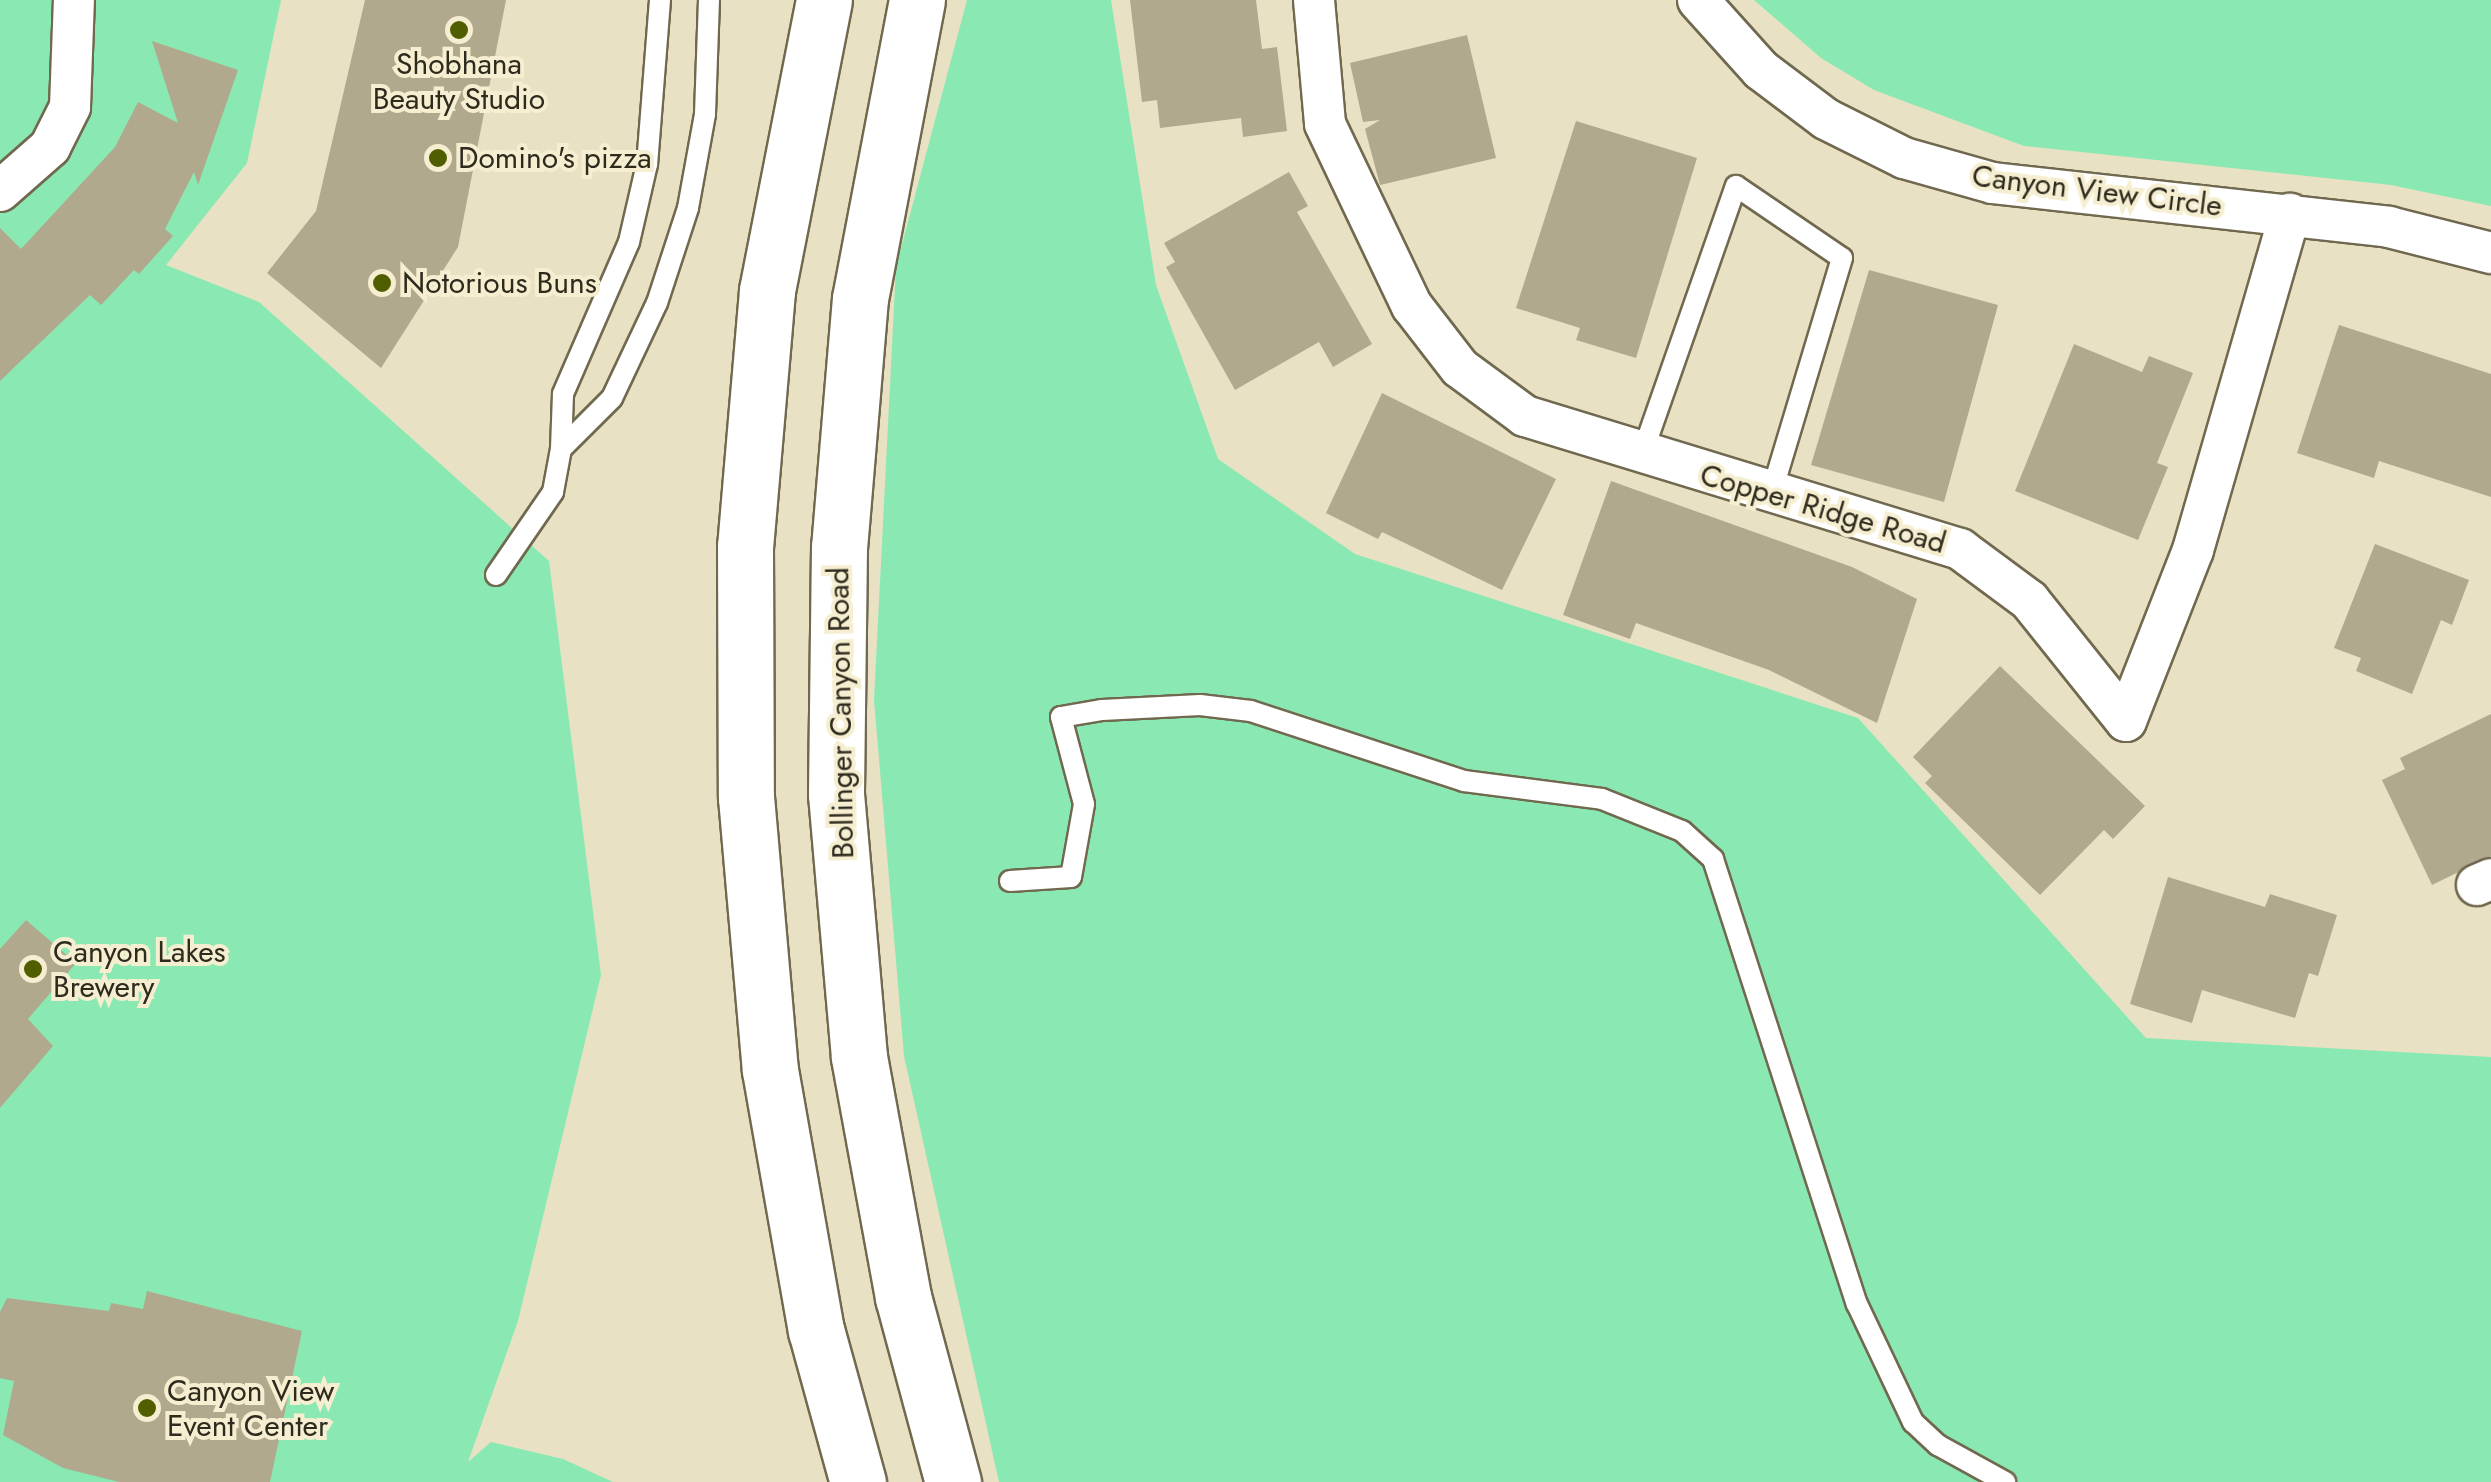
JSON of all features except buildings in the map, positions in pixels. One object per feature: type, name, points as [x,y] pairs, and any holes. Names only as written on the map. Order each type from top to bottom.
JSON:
[{"type":"main road","points":[[824,0],[767,291],[745,546],[746,796],[770,1070],[816,1330],[858,1482]]},
{"type":"main road","name":"Bollinger Canyon Road","points":[[917,0],[860,298],[839,547],[836,794],[859,1057],[903,1297],[953,1482]]},
{"type":"street","points":[[0,191],[50,147],[70,108],[74,0]]},
{"type":"street","name":"Copper Ridge Road","points":[[1314,0],[1325,124],[1412,306],[1460,368],[1525,416],[1642,454],[1880,520],[1960,550],[2029,600],[2126,721],[2193,550],[2290,214]]},
{"type":"street","name":"Canyon View Circle","points":[[1698,0],[1787,90],[1826,119],[1904,158],[1993,183],[2389,227],[2491,253]]},
{"type":"lane","points":[[496,575],[553,492],[562,449],[563,394],[629,242],[647,164],[660,0]]},
{"type":"lane","points":[[562,449],[612,398],[663,284],[688,208],[706,114],[709,0]]},
{"type":"lane","points":[[1642,454],[1736,186],[1842,258],[1772,492]]},
{"type":"lane","points":[[1010,880],[1071,877],[1084,804],[1061,717],[1102,710],[1200,705],[1251,711],[1464,781],[1602,799],[1682,831],[1713,859],[1778,1076],[1857,1304],[1886,1368],[1913,1422],[1938,1445],[2005,1482]]},
{"type":"green space","points":[[0,0],[281,0],[247,163],[166,265],[259,302],[549,561],[601,975],[518,1321],[468,1462],[491,1442],[563,1459],[613,1482],[0,1482]]},
{"type":"green space","points":[[967,0],[1111,0],[1156,285],[1218,459],[1355,554],[1858,718],[2146,1038],[2491,1057],[2491,1482],[999,1482],[904,1056],[874,700],[896,267]]},
{"type":"green space","points":[[1754,0],[2491,0],[2491,206],[2391,185],[2024,146],[1874,90],[1821,58]]},
{"type":"place","name":"Shobhana Beauty Studio","points":[[459,30]]},
{"type":"place","name":"Domino's pizza","points":[[438,158]]},
{"type":"place","name":"Notorious Buns","points":[[382,283]]},
{"type":"place","name":"Canyon Lakes Brewery","points":[[33,969]]},
{"type":"place","name":"Canyon View Event Center","points":[[147,1408]]}]
